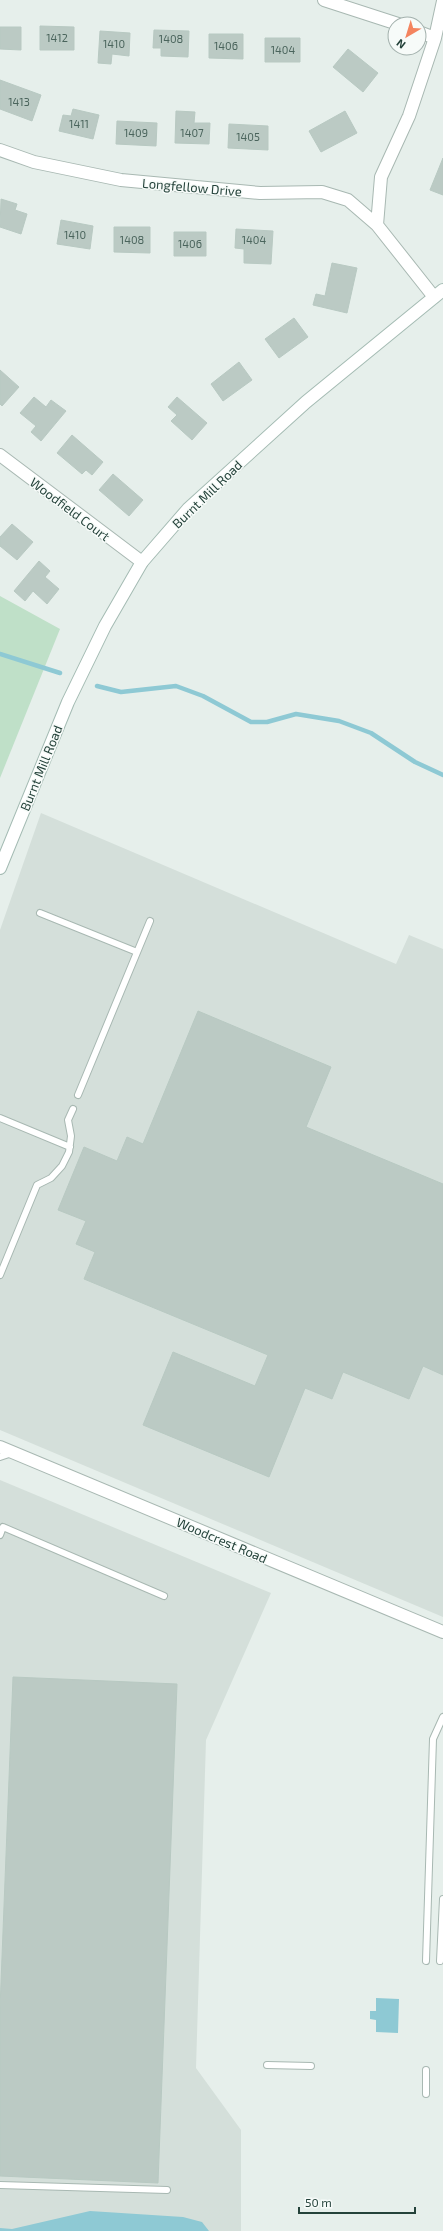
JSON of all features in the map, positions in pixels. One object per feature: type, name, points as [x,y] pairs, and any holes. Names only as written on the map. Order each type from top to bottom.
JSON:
[{"type":"street","points":[[324,0],[387,20]]},
{"type":"street","points":[[377,225],[381,177],[409,116],[436,38],[443,1]]},
{"type":"street","points":[[427,35],[436,38]]},
{"type":"street","name":"Longfellow Drive","points":[[0,150],[34,162],[121,180],[260,193],[322,192],[348,200],[377,225],[439,293]]},
{"type":"street","name":"Burnt Mill Road","points":[[0,868],[68,702],[104,626],[142,562],[194,503],[306,402],[439,293]]},
{"type":"street","name":"Woodfield Court","points":[[0,456],[142,562]]},
{"type":"street","name":"Woodcrest Road","points":[[0,1447],[443,1632]]},
{"type":"lane","points":[[40,913],[137,952]]},
{"type":"lane","points":[[78,1095],[150,921]]},
{"type":"lane","points":[[0,1275],[37,1185],[51,1178],[62,1166],[70,1147],[71,1136],[68,1120],[73,1109]]},
{"type":"lane","points":[[0,1118],[70,1147]]},
{"type":"lane","points":[[0,1457],[12,1452]]},
{"type":"lane","points":[[0,1535],[3,1528],[164,1596]]},
{"type":"lane","points":[[426,1961],[432,1739],[443,1717]]},
{"type":"lane","points":[[440,1962],[443,1899]]},
{"type":"lane","points":[[267,2065],[311,2066]]},
{"type":"lane","points":[[426,2070],[426,2094]]},
{"type":"lane","points":[[0,2185],[168,2190]]},
{"type":"shaded area","points":[[41,813],[396,964],[409,935],[443,949],[443,1617],[0,1430],[0,930]]},
{"type":"shaded area","points":[[0,1480],[271,1593],[206,1740],[196,2068],[241,2130],[241,2231],[0,2231]]},
{"type":"green space","points":[[0,596],[60,629],[0,778]]},
{"type":"water","points":[[376,1998],[399,1999],[398,2033],[376,2032],[376,2020],[370,2019],[370,2011],[376,2011]]},
{"type":"water","points":[[90,2211],[183,2217],[202,2222],[209,2231],[0,2231],[0,2228],[12,2229]]},
{"type":"building","points":[[40,26],[74,27],[74,50],[40,50]]},
{"type":"building","points":[[0,27],[21,27],[21,50],[0,49]]},
{"type":"building","points":[[154,30],[189,31],[188,57],[161,56],[161,48],[153,48]]},
{"type":"building","points":[[100,31],[130,33],[129,56],[112,54],[111,64],[98,63]]},
{"type":"building","points":[[209,34],[243,34],[243,59],[209,58]]},
{"type":"building","points":[[265,38],[300,38],[300,62],[265,62]]},
{"type":"building","points":[[348,49],[378,73],[363,92],[333,67]]},
{"type":"building","points":[[0,80],[41,95],[32,121],[0,109]]},
{"type":"building","points":[[73,109],[99,115],[93,139],[59,131],[63,115],[71,116]]},
{"type":"building","points":[[176,111],[195,112],[194,123],[210,123],[209,144],[175,143]]},
{"type":"building","points":[[345,111],[357,133],[321,152],[309,131]]},
{"type":"building","points":[[117,121],[157,123],[156,146],[116,144]]},
{"type":"building","points":[[229,124],[268,126],[268,150],[228,148]]},
{"type":"building","points":[[443,158],[443,195],[430,190]]},
{"type":"building","points":[[1,199],[17,204],[15,210],[27,214],[21,234],[0,227]]},
{"type":"building","points":[[61,220],[93,226],[90,249],[57,244]]},
{"type":"building","points":[[114,227],[150,227],[150,253],[114,252]]},
{"type":"building","points":[[236,229],[273,231],[271,264],[244,263],[244,249],[235,248]]},
{"type":"building","points":[[174,232],[206,232],[206,256],[174,256]]},
{"type":"building","points":[[332,263],[357,268],[347,313],[313,305],[316,294],[325,296]]},
{"type":"building","points":[[294,318],[308,337],[279,358],[265,339]]},
{"type":"building","points":[[239,362],[252,380],[223,401],[211,384]]},
{"type":"building","points":[[0,370],[19,387],[2,406],[0,404]]},
{"type":"building","points":[[34,397],[46,407],[51,400],[66,411],[41,441],[31,432],[36,426],[20,413]]},
{"type":"building","points":[[177,397],[207,423],[192,440],[171,421],[177,415],[168,407]]},
{"type":"building","points":[[72,435],[103,462],[92,475],[86,470],[82,474],[57,453]]},
{"type":"building","points":[[113,474],[143,500],[129,516],[99,490]]},
{"type":"building","points":[[12,524],[33,542],[17,560],[0,546],[0,537]]},
{"type":"building","points":[[39,561],[50,571],[45,577],[59,589],[47,604],[33,591],[25,601],[14,591]]},
{"type":"building","points":[[198,1011],[331,1067],[306,1127],[443,1184],[443,1375],[423,1366],[409,1399],[343,1372],[332,1399],[305,1388],[269,1477],[143,1425],[173,1352],[255,1386],[268,1355],[84,1279],[95,1252],[76,1244],[86,1221],[58,1210],[84,1147],[117,1161],[127,1137],[143,1144]]},
{"type":"building","points":[[13,1677],[177,1684],[158,2183],[0,2176],[0,2008]]},
{"type":"waterway","points":[[0,654],[60,673]]},
{"type":"waterway","points":[[97,686],[121,692],[176,686],[203,696],[251,722],[267,722],[296,714],[339,721],[371,733],[415,762],[443,775]]}]
